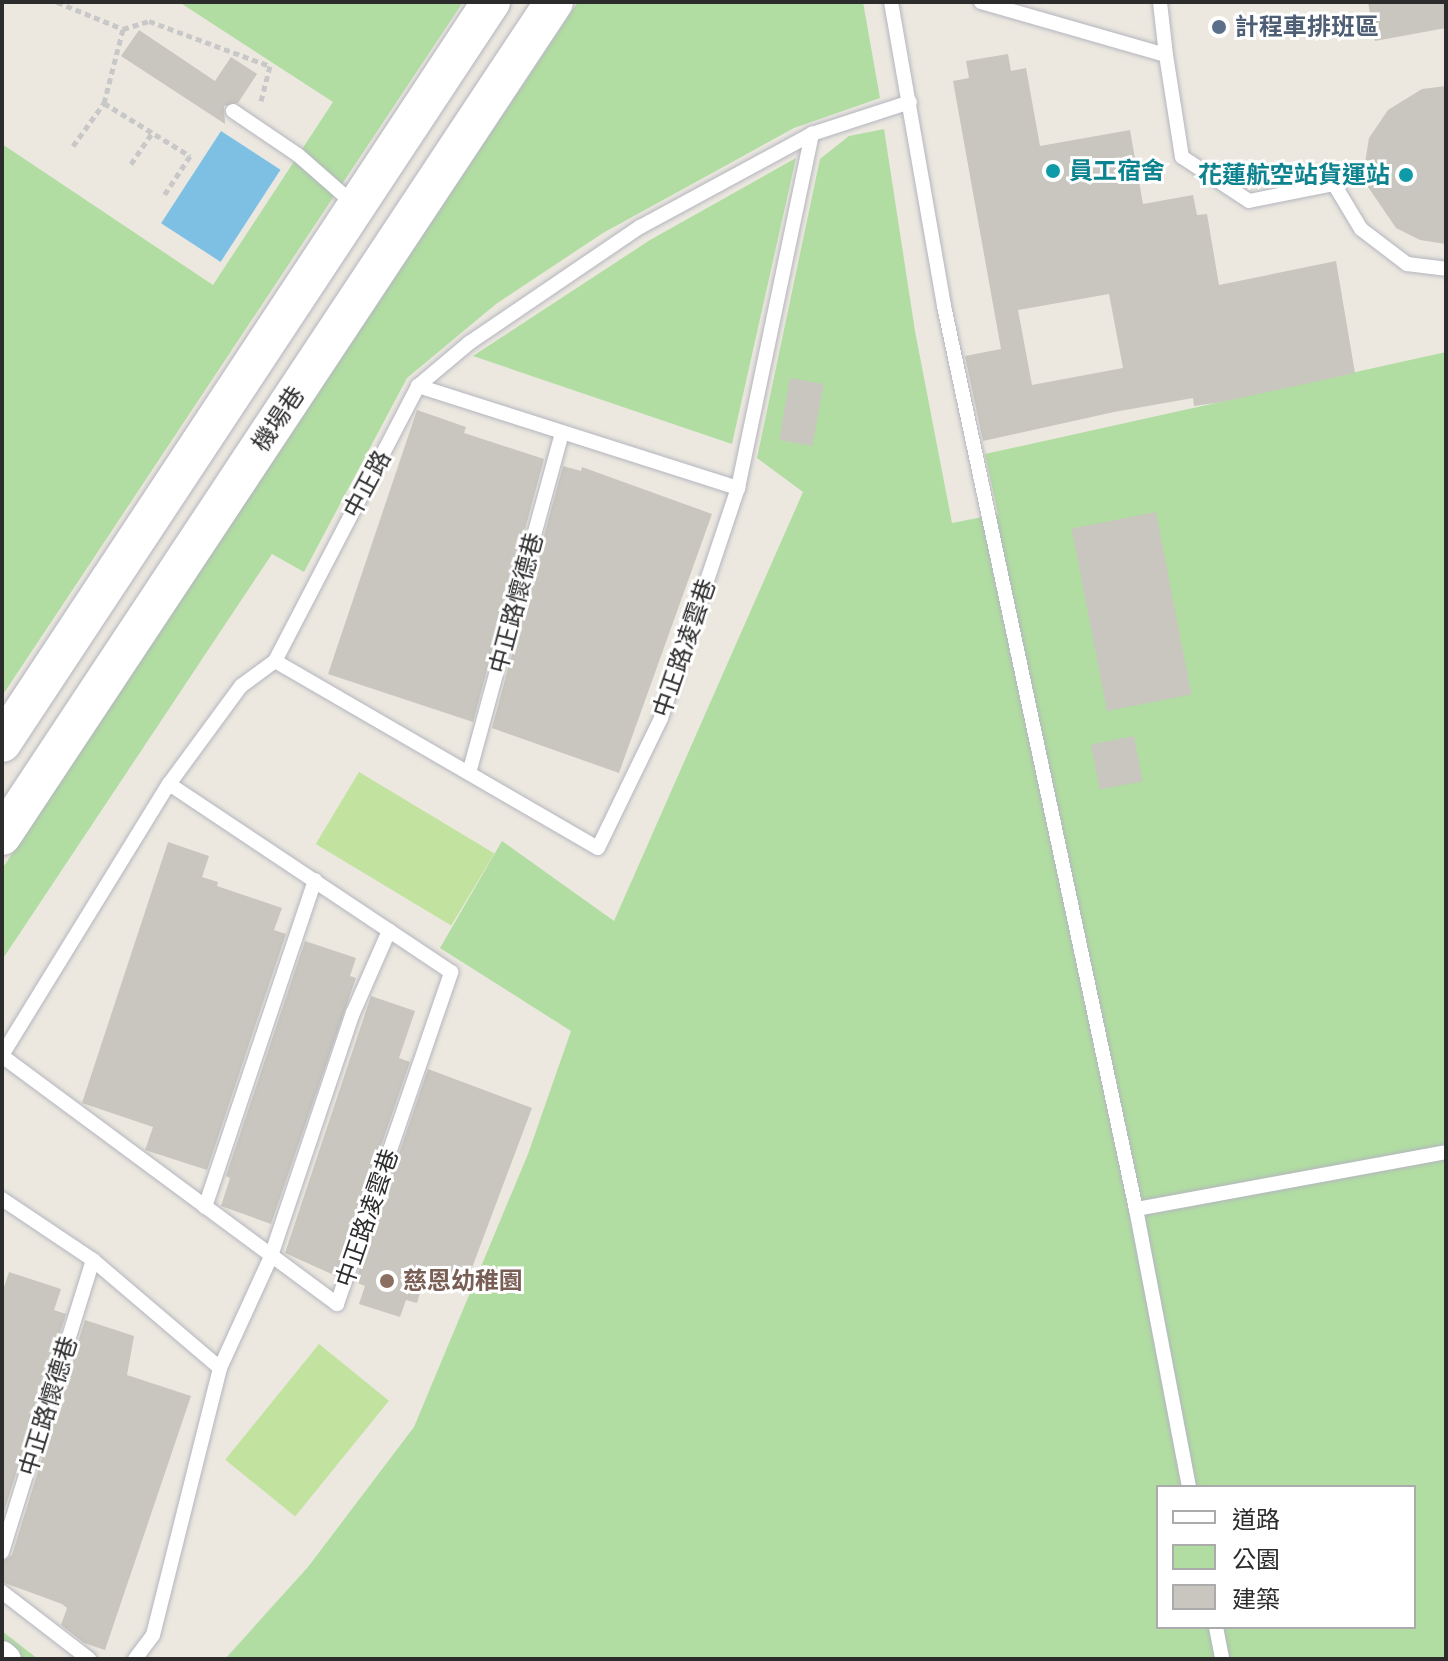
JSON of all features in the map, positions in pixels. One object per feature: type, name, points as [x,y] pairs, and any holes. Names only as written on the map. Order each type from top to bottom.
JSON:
[{"type":"street","points":[[2,743],[491,2]]},
{"type":"street","name":"機場巷","points":[[2,836],[554,2]]},
{"type":"street","points":[[2,1655],[7,1659]]},
{"type":"lane","points":[[891,2],[944,306],[1136,1209],[1189,1485]]},
{"type":"lane","points":[[981,2],[1166,55]]},
{"type":"lane","points":[[1160,2],[1182,157],[1249,201],[1334,184],[1361,229],[1407,264],[1446,269]]},
{"type":"lane","name":"中正路","points":[[2,1055],[169,784],[241,686],[275,661],[418,386],[469,343],[640,227],[812,134],[910,102]]},
{"type":"lane","points":[[233,111],[357,207]]},
{"type":"lane","name":"中正路凌雲巷","points":[[469,773],[598,848],[661,718],[738,488],[812,134]]},
{"type":"lane","points":[[418,386],[738,488]]},
{"type":"lane","name":"中正路懷德巷","points":[[469,773],[562,432]]},
{"type":"lane","points":[[275,661],[469,773]]},
{"type":"lane","points":[[135,1659],[153,1635],[220,1368],[270,1259],[353,1013],[389,931],[169,784]]},
{"type":"lane","points":[[205,1207],[315,880]]},
{"type":"lane","name":"中正路凌雲巷","points":[[270,1259],[337,1304],[451,972],[389,931]]},
{"type":"lane","points":[[2,1055],[270,1259]]},
{"type":"lane","points":[[1136,1209],[1446,1152]]},
{"type":"lane","points":[[2,1199],[93,1260],[220,1368]]},
{"type":"lane","name":"中正路懷德巷","points":[[2,1552],[93,1260]]},
{"type":"lane","points":[[2,1592],[89,1659]]},
{"type":"lane","points":[[1216,1629],[1222,1659]]},
{"type":"path","points":[[57,2],[123,29],[149,21],[270,66],[254,125]]},
{"type":"path","points":[[73,146],[104,103],[123,29]]},
{"type":"path","points":[[104,103],[190,156],[163,197]]},
{"type":"path","points":[[131,164],[152,133]]},
{"type":"green space","points":[[179,2],[463,2],[2,696],[2,144],[213,285],[333,102]]},
{"type":"green space","points":[[578,2],[863,2],[880,98],[794,128],[603,233],[496,304],[407,378],[304,572],[272,554],[2,960],[2,869]]},
{"type":"green space","points":[[884,129],[915,331],[952,523],[998,514],[985,454],[1446,352],[1446,1659],[225,1659],[308,1567],[414,1427],[528,1154],[571,1031],[440,948],[502,841],[614,921],[803,492],[757,458],[820,159],[849,136]]},
{"type":"green space","points":[[796,158],[732,444],[473,356],[650,240]]},
{"type":"green space","points":[[359,772],[494,853],[451,925],[316,844]]},
{"type":"green space","points":[[319,1344],[389,1401],[295,1516],[225,1460]]},
{"type":"green space","points":[[2,1631],[38,1659],[2,1659]]},
{"type":"water","points":[[221,131],[281,170],[221,262],[161,223]]},
{"type":"building","points":[[1368,2],[1446,2],[1446,28],[1375,41]]},
{"type":"building","points":[[139,30],[215,81],[231,57],[257,74],[238,103],[224,106],[225,124],[121,56]]},
{"type":"building","points":[[1008,54],[1011,71],[1026,68],[1040,146],[1130,130],[1143,204],[1193,195],[1197,215],[1207,214],[1219,285],[1336,261],[1355,373],[1222,402],[1194,406],[1193,398],[1114,412],[983,441],[965,356],[1001,349],[953,81],[969,78],[966,61]],"holes":[[[1109,294],[1123,368],[1032,385],[1018,310]]]},
{"type":"building","name":"花蓮航空站貨運站","points":[[1446,86],[1446,244],[1420,240],[1396,228],[1368,187],[1365,163],[1369,138],[1388,110],[1422,89]]},
{"type":"building","points":[[790,378],[823,384],[813,446],[779,440]]},
{"type":"building","points":[[417,410],[466,427],[464,433],[544,459],[473,722],[328,674]]},
{"type":"building","points":[[563,466],[581,471],[582,467],[712,514],[619,773],[492,728]]},
{"type":"building","points":[[1156,512],[1191,695],[1107,711],[1072,528]]},
{"type":"building","points":[[1134,736],[1143,781],[1100,790],[1091,744]]},
{"type":"building","points":[[168,842],[209,856],[202,877],[218,882],[217,886],[282,908],[274,930],[286,934],[207,1170],[145,1150],[153,1127],[82,1103]]},
{"type":"building","points":[[305,941],[356,958],[350,976],[356,978],[271,1224],[221,1206],[230,1178],[226,1176]]},
{"type":"building","points":[[371,996],[415,1011],[399,1058],[410,1062],[336,1276],[285,1253]]},
{"type":"building","points":[[428,1069],[532,1108],[467,1281],[428,1266],[417,1303],[406,1300],[400,1317],[359,1304],[365,1286],[355,1282]]},
{"type":"building","points":[[9,1272],[61,1289],[54,1310],[66,1314],[2,1518],[2,1293]]},
{"type":"building","points":[[85,1320],[134,1336],[127,1375],[191,1396],[105,1650],[84,1643],[61,1625],[67,1608],[62,1604],[2,1582],[2,1562],[12,1555]]},
{"type":"place","name":"計程車排班區","points":[[1219,27]]},
{"type":"place","name":"員工宿舍","points":[[1053,171]]},
{"type":"place","name":"花蓮航空站貨運站","points":[[1406,175]]},
{"type":"place","name":"慈恩幼稚園","points":[[387,1281]]}]
